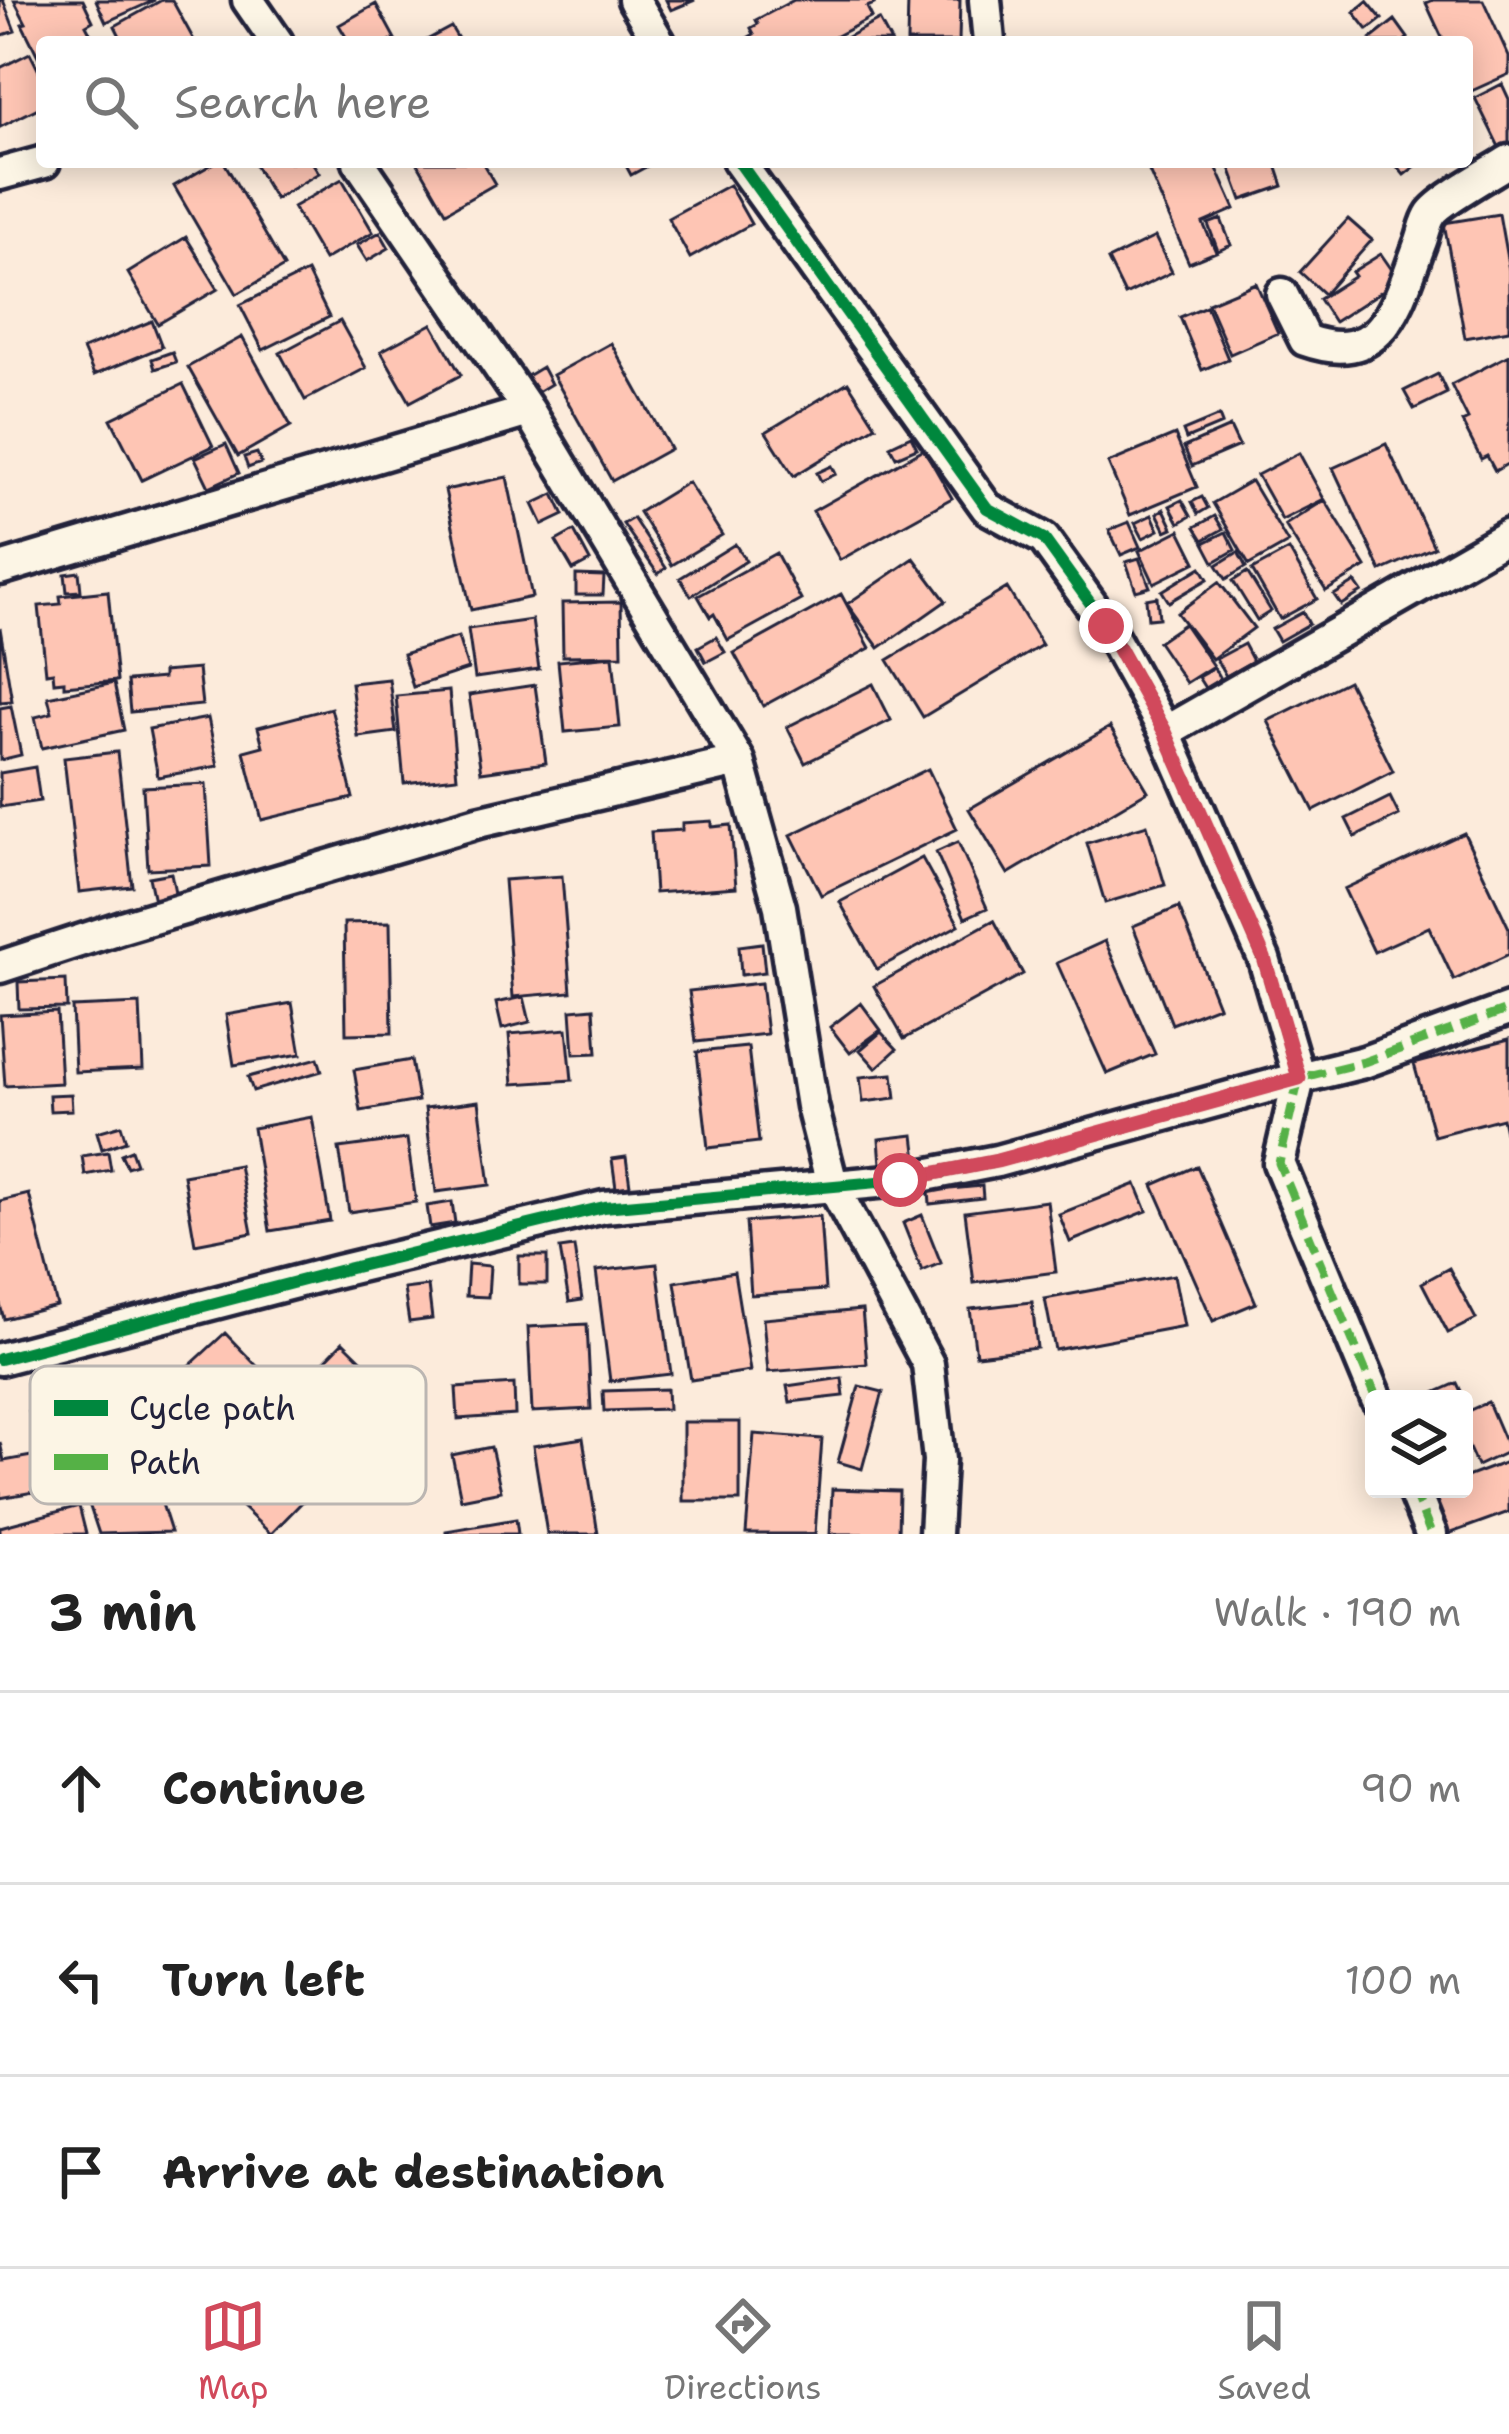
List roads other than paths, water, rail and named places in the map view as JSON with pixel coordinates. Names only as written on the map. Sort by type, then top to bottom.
[{"type":"street","points":[[248,0],[273,36]]},
{"type":"street","points":[[634,0],[655,36]]},
{"type":"street","points":[[985,0],[988,36]]},
{"type":"street","points":[[1282,294],[1305,340],[1328,348],[1356,346],[1378,335],[1397,305],[1431,212],[1509,161]]},
{"type":"street","points":[[0,174],[36,164]]},
{"type":"street","points":[[363,168],[529,411],[740,761],[780,908],[812,1106],[832,1184],[928,1364],[939,1460],[935,1534]]},
{"type":"street","points":[[743,168],[987,508],[1044,539],[1106,626],[1165,732],[1264,958],[1299,1078],[1279,1163],[1373,1390]]},
{"type":"street","points":[[0,569],[529,411]]},
{"type":"street","points":[[1165,732],[1509,535]]},
{"type":"street","points":[[0,967],[478,822],[740,761]]},
{"type":"street","points":[[0,1359],[604,1207],[900,1180],[997,1161],[1364,1062],[1509,1009]]},
{"type":"street","points":[[1417,1498],[1431,1534]]}]
